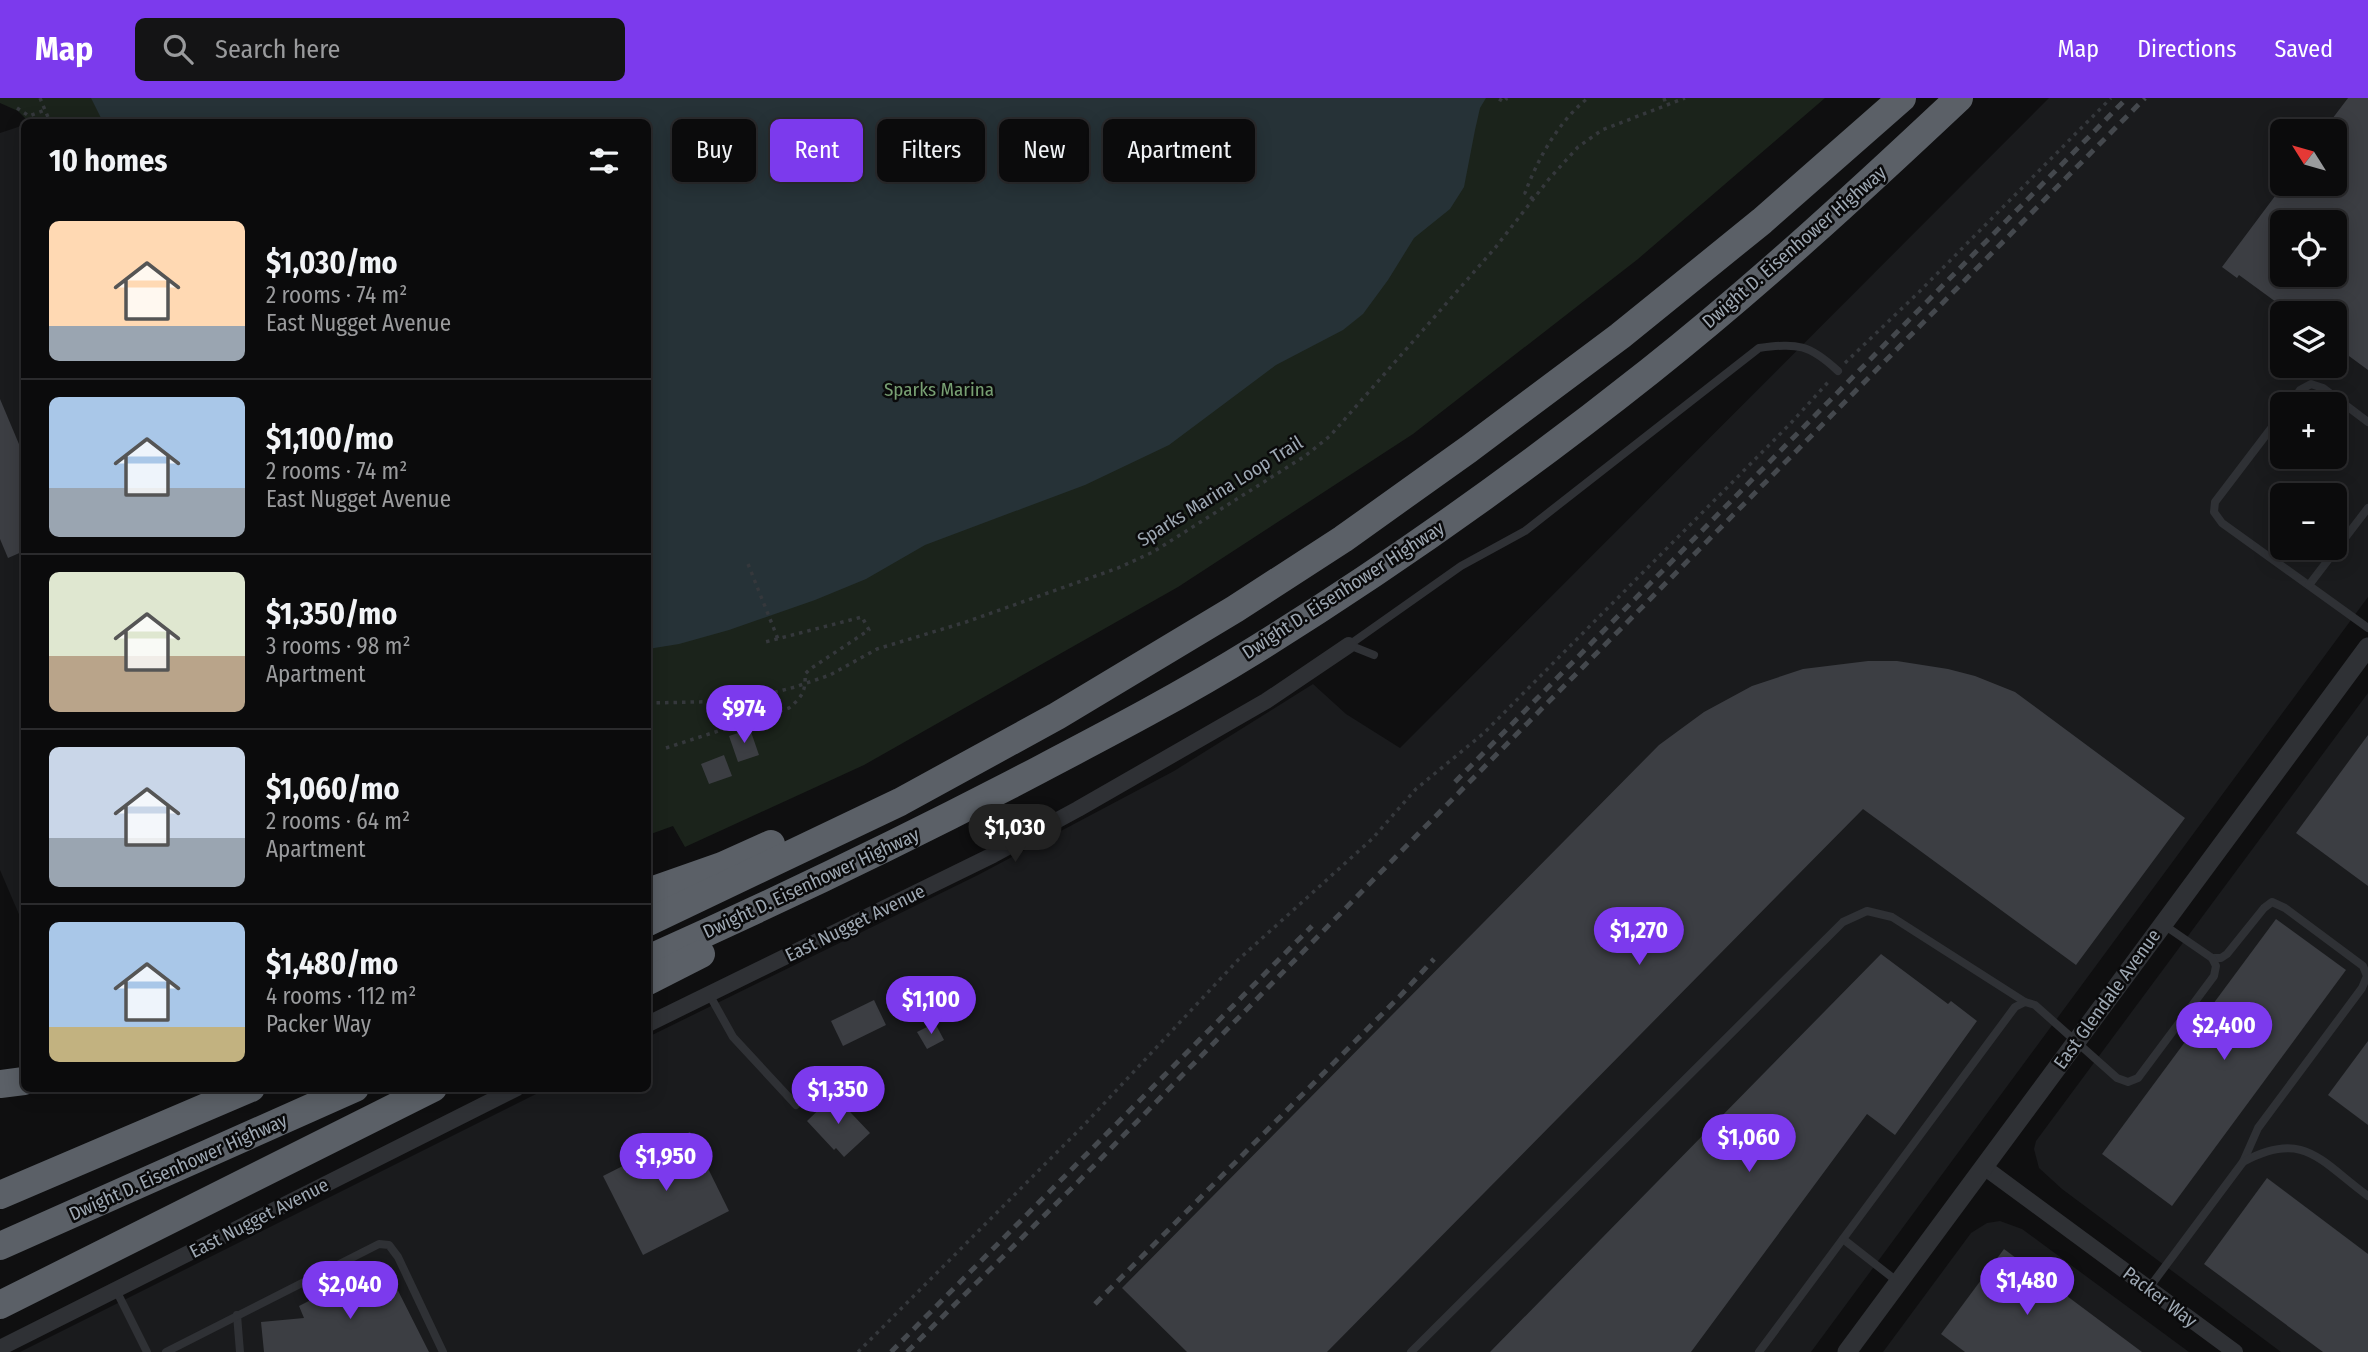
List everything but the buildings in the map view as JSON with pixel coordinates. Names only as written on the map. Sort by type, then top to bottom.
[{"type":"highway","name":"Dwight D. Eisenhower Highway","points":[[651,921],[900,802],[1057,716],[1343,540],[1609,344],[1829,164],[1902,98]]},
{"type":"highway","name":"Dwight D. Eisenhower Highway","points":[[651,958],[922,830],[1132,722],[1254,650],[1384,566],[1556,444],[1653,369],[1836,213],[1959,98]]},
{"type":"highway","points":[[651,891],[722,866],[787,837],[988,735],[1057,716]]},
{"type":"highway","points":[[651,980],[886,865],[1043,784],[1132,722]]},
{"type":"highway","points":[[0,1084],[21,1081]]},
{"type":"highway","points":[[0,1195],[242,1092]]},
{"type":"highway","name":"Dwight D. Eisenhower Highway","points":[[0,1246],[346,1092]]},
{"type":"highway","points":[[0,1304],[425,1092]]},
{"type":"street","name":"East Nugget Avenue","points":[[651,1023],[993,855],[1266,701],[1349,645]]},
{"type":"street","name":"East Glendale Avenue","points":[[1847,1352],[2368,647]]},
{"type":"street","name":"East Nugget Avenue","points":[[0,1348],[509,1092]]},
{"type":"street","name":"Packer Way","points":[[1983,1167],[2235,1352]]},
{"type":"lane","points":[[1349,645],[1461,566],[1525,531],[1759,348],[1790,344],[1817,352],[1838,371]]},
{"type":"lane","points":[[2299,392],[2311,384],[2328,392]]},
{"type":"lane","points":[[2347,406],[2368,422]]},
{"type":"lane","points":[[2270,430],[2215,502],[2214,512],[2222,523],[2368,628]]},
{"type":"lane","points":[[2309,585],[2368,508]]},
{"type":"lane","points":[[1349,645],[1374,655]]},
{"type":"lane","points":[[2149,1288],[2243,1162],[2258,1128],[2362,988],[2367,976],[2363,966],[2285,908],[2272,902],[2264,908],[2227,954],[2221,958],[2212,958]]},
{"type":"lane","points":[[1411,1352],[1843,922],[1867,911],[1892,917],[2025,1002],[2035,1005],[2117,1078],[2128,1082],[2138,1078],[2214,976],[2216,966],[2212,958],[2163,923]]},
{"type":"lane","points":[[709,995],[733,1037],[796,1105]]},
{"type":"lane","points":[[1759,1352],[2015,1007],[2025,1002]]},
{"type":"lane","points":[[2243,1162],[2262,1152],[2285,1146],[2304,1149],[2368,1196]]},
{"type":"lane","points":[[1843,1239],[1898,1282]]},
{"type":"lane","points":[[166,1352],[379,1244],[389,1245],[398,1257],[443,1352]]},
{"type":"lane","points":[[116,1290],[147,1352]]},
{"type":"lane","points":[[237,1315],[240,1352]]},
{"type":"path","points":[[40,98],[49,119]]},
{"type":"path","points":[[1499,99],[1504,102],[1507,98]]},
{"type":"path","points":[[1533,200],[1525,192],[1558,130],[1588,98]]},
{"type":"path","points":[[1664,98],[1666,105]]},
{"type":"path","name":"Sparks Marina Loop Trail","points":[[651,703],[742,701],[806,683],[830,675],[877,649],[966,622],[1118,568],[1153,552],[1305,456],[1330,436],[1578,147],[1602,130],[1685,98]]},
{"type":"path","points":[[858,1352],[1084,1125],[1238,960],[1372,839],[1416,789],[1484,733],[1790,424],[1863,344],[1919,292],[2110,98]]},
{"type":"path","points":[[17,108],[29,116],[45,110]]},
{"type":"path","points":[[748,564],[778,639]]},
{"type":"path","points":[[666,748],[789,708],[803,696],[805,674],[810,668],[869,630],[862,617],[765,642]]},
{"type":"shaded area","points":[[91,98],[1486,98],[1480,108],[1464,187],[1450,209],[1414,238],[1363,314],[1343,330],[1276,365],[1169,445],[1085,485],[925,545],[866,579],[815,600],[729,630],[651,649],[651,119],[102,119]]},
{"type":"shaded area","points":[[2049,98],[2368,98],[2368,597],[1811,1352],[20,1352],[540,1092],[651,1092],[651,1036],[978,875],[1174,771],[1313,684],[1346,714],[1400,748]]},
{"type":"shaded area","points":[[21,126],[21,919],[0,870],[0,133]]},
{"type":"shaded area","points":[[2368,693],[2368,1352],[2281,1352],[2062,1189],[2039,1168],[2034,1149],[2036,1141]]},
{"type":"shaded area","points":[[2000,1221],[2022,1229],[2189,1352],[1883,1352],[1971,1233],[1987,1223]]},
{"type":"green space","name":"Sparks Marina","points":[[0,98],[1825,98],[1638,259],[1413,434],[1178,587],[864,765],[685,847],[673,826],[651,834],[651,119],[26,119],[18,111],[0,103]]},
{"type":"railway","points":[[1455,782],[2127,98]]},
{"type":"railway","points":[[907,1352],[1077,1183],[2145,98]]},
{"type":"railway","points":[[891,1352],[1312,926]]},
{"type":"railway","points":[[1095,1304],[1434,959]]}]
